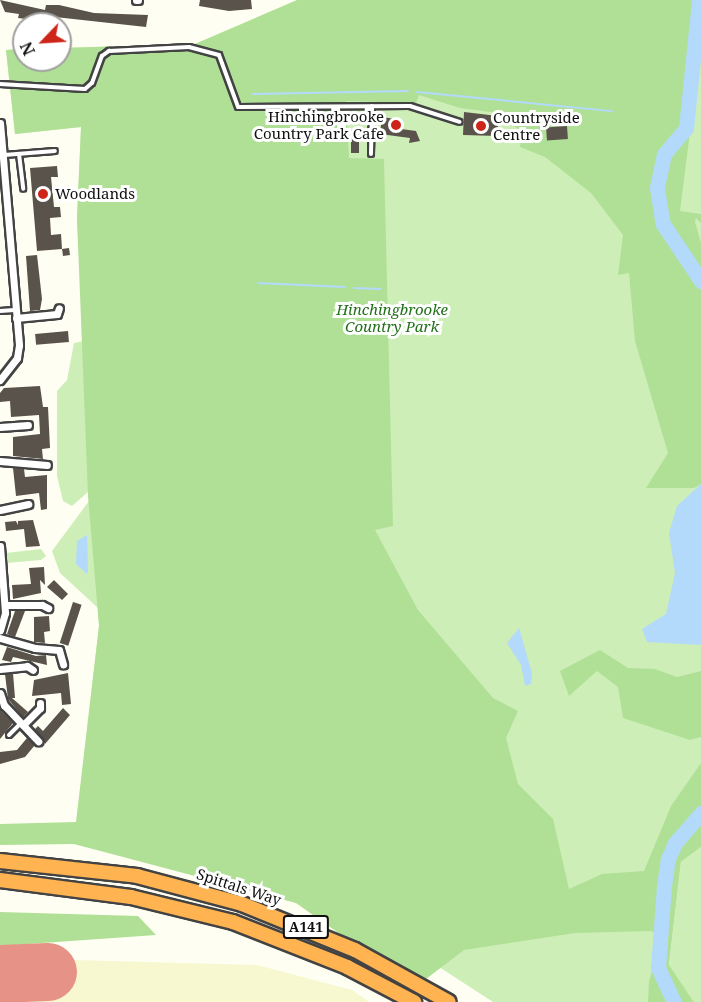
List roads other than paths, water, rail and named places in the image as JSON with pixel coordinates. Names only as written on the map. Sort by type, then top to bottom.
[{"type":"highway","name":"Spittals Way","points":[[0,861],[137,876],[223,898],[334,940],[449,1002]]},
{"type":"highway","name":"A141","points":[[0,880],[131,897],[233,922],[336,962],[414,1002]]},
{"type":"street","points":[[0,123],[4,210],[16,310],[17,358],[0,380]]},
{"type":"street","points":[[0,248],[10,247]]},
{"type":"street","points":[[16,318],[57,314],[59,308]]},
{"type":"street","points":[[0,427],[28,425]]},
{"type":"street","points":[[0,461],[47,465]]},
{"type":"street","points":[[0,510],[28,504]]},
{"type":"street","points":[[0,546],[5,605],[0,630]]},
{"type":"street","points":[[5,605],[42,605],[48,608]]},
{"type":"street","points":[[0,638],[35,648],[59,650],[63,664]]},
{"type":"street","points":[[0,669],[27,666],[33,670]]},
{"type":"street","points":[[0,693],[4,705],[38,741]]},
{"type":"street","points":[[22,724],[40,708],[40,703]]},
{"type":"lane","points":[[0,84],[85,89],[92,83],[102,56],[109,51],[189,47],[219,55],[238,107],[410,106],[460,122]]},
{"type":"lane","points":[[371,153],[372,106]]},
{"type":"lane","points":[[3,155],[55,151]]},
{"type":"lane","points":[[20,154],[23,189]]},
{"type":"lane","points":[[0,311],[16,310]]},
{"type":"lane","points":[[9,735],[22,724]]},
{"type":"water","points":[[701,484],[701,645],[647,642],[642,629],[666,614],[675,573],[669,533],[677,506]]},
{"type":"water","points":[[87,535],[87,574],[76,564],[77,541]]},
{"type":"water","points":[[519,628],[532,673],[531,684],[525,686],[521,665],[507,643]]},
{"type":"waterway","points":[[699,0],[686,128],[664,154],[657,188],[663,224],[701,281]]},
{"type":"waterway","points":[[253,94],[408,91]]},
{"type":"waterway","points":[[417,92],[612,111]]},
{"type":"waterway","points":[[258,283],[345,287]]},
{"type":"waterway","points":[[354,288],[381,289]]},
{"type":"waterway","points":[[674,1002],[658,968],[664,886],[668,859],[675,843],[701,813]]},
{"type":"place","name":"Hinchingbrooke Country Park Cafe","points":[[396,125]]},
{"type":"place","name":"Countryside Centre","points":[[481,126]]},
{"type":"place","name":"Woodlands","points":[[43,194]]},
{"type":"park label","name":"Hinchingbrooke Country Park","points":[[392,318]]}]
